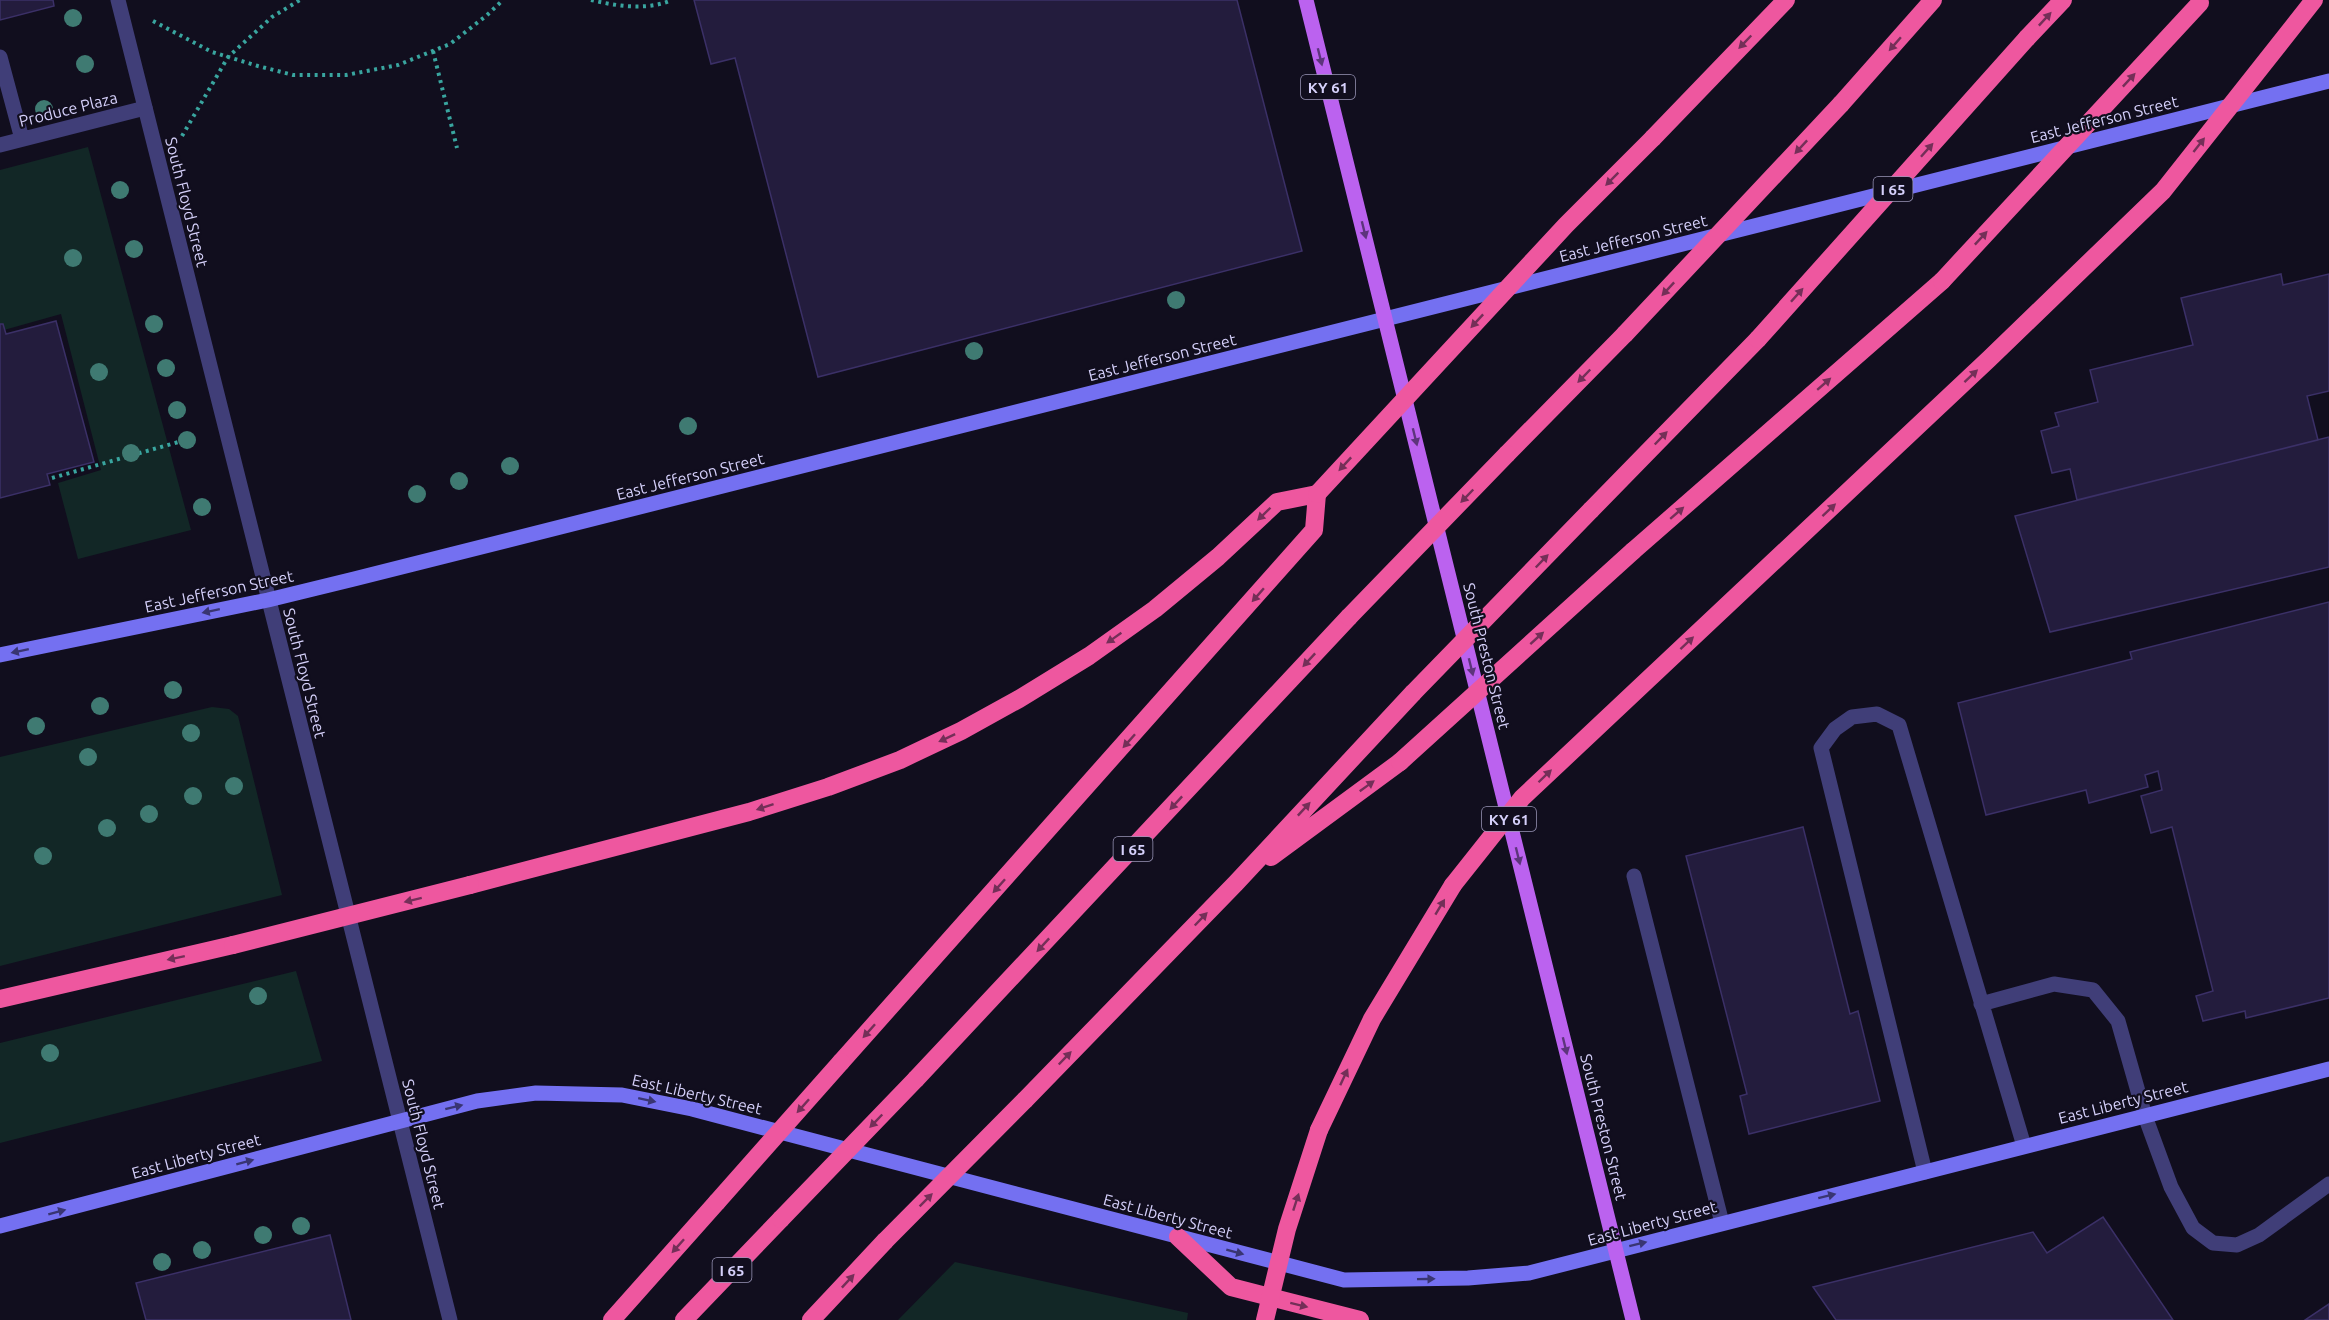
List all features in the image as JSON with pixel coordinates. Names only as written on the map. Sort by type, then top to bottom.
[{"type":"highway","points":[[0,999],[233,945],[749,812],[828,787],[910,755],[961,731],[1019,699],[1089,656],[1155,609],[1218,557],[1277,502],[1317,494],[1566,225],[1786,0]]},
{"type":"highway","name":"I 65","points":[[684,1320],[916,1079],[1349,617],[1625,334],[1841,104],[1933,0]]},
{"type":"highway","name":"I 65","points":[[811,1320],[885,1241],[1236,883],[1413,693],[1758,339],[2063,0]]},
{"type":"highway","points":[[1266,1320],[1287,1229],[1319,1130],[1372,1019],[1453,885],[1522,798],[1989,359],[2163,191],[2314,0]]},
{"type":"highway","points":[[1236,883],[1400,762],[1633,551],[1942,281],[2202,2]]},
{"type":"highway","points":[[612,1320],[1314,530],[1317,494]]},
{"type":"highway","points":[[1178,1237],[1231,1287],[1360,1320]]},
{"type":"main road","name":"South Preston Street","points":[[1306,0],[1633,1320]]},
{"type":"main road","name":"East Jefferson Street","points":[[0,655],[268,600],[2329,81]]},
{"type":"main road","name":"East Liberty Street","points":[[0,1226],[477,1101],[536,1093],[622,1095],[692,1109],[1344,1280],[1468,1278],[1529,1273],[2329,1069]]},
{"type":"street","name":"South Floyd Street","points":[[118,1],[450,1320]]},
{"type":"street","points":[[0,57],[22,139]]},
{"type":"street","name":"Produce Plaza","points":[[0,145],[145,108]]},
{"type":"street","points":[[1925,1172],[1821,748],[1835,729],[1852,717],[1877,714],[1899,726],[2024,1146]]},
{"type":"street","points":[[1634,876],[1722,1223]]},
{"type":"street","points":[[1981,1004],[2054,984],[2093,990],[2118,1022],[2145,1116],[2170,1187],[2193,1228],[2214,1242],[2237,1245],[2259,1235],[2329,1184]]},
{"type":"path","points":[[161,173],[228,57],[272,17],[300,0]]},
{"type":"path","points":[[118,1],[212,52],[293,75],[346,75],[398,65],[450,44],[503,0]]},
{"type":"path","points":[[591,0],[620,7],[662,4],[672,0]]},
{"type":"path","points":[[433,51],[457,148]]},
{"type":"path","points":[[52,478],[182,441]]},
{"type":"green space","points":[[88,147],[191,530],[78,559],[58,483],[101,470],[61,314],[4,330],[3,324],[0,324],[0,170]]},
{"type":"green space","points":[[212,707],[229,709],[238,716],[282,895],[0,966],[0,757]]},
{"type":"green space","points":[[296,971],[322,1061],[0,1143],[0,1043]]},
{"type":"green space","points":[[955,1262],[1188,1313],[1187,1320],[898,1320]]},
{"type":"building","points":[[0,0],[53,0],[54,6],[0,20]]},
{"type":"building","points":[[694,0],[1237,0],[1302,251],[818,377],[735,58],[711,64]]},
{"type":"building","points":[[2281,274],[2283,285],[2329,274],[2329,391],[2307,396],[2318,440],[2077,500],[2070,469],[2052,473],[2041,431],[2059,426],[2055,413],[2098,402],[2090,370],[2193,345],[2181,298]]},
{"type":"building","points":[[56,321],[94,462],[47,474],[50,485],[0,498],[0,324],[3,324],[6,334]]},
{"type":"building","points":[[2329,437],[2329,567],[2050,632],[2015,516]]},
{"type":"building","points":[[2329,602],[2329,998],[2246,1018],[2245,1011],[2203,1021],[2196,996],[2213,991],[2172,827],[2151,833],[2141,796],[2162,790],[2158,771],[2145,775],[2148,787],[2089,803],[2086,790],[1986,815],[1958,703],[2132,659],[2130,652]]},
{"type":"building","points":[[1803,827],[1850,1014],[1858,1011],[1880,1101],[1749,1134],[1740,1096],[1747,1094],[1686,856]]},
{"type":"building","points":[[2103,1217],[2173,1320],[1836,1320],[1813,1287],[2033,1232],[2047,1253]]},
{"type":"building","points":[[330,1235],[351,1320],[146,1320],[136,1283]]},
{"type":"building","points":[[2329,1304],[2329,1320],[2305,1320]]}]
